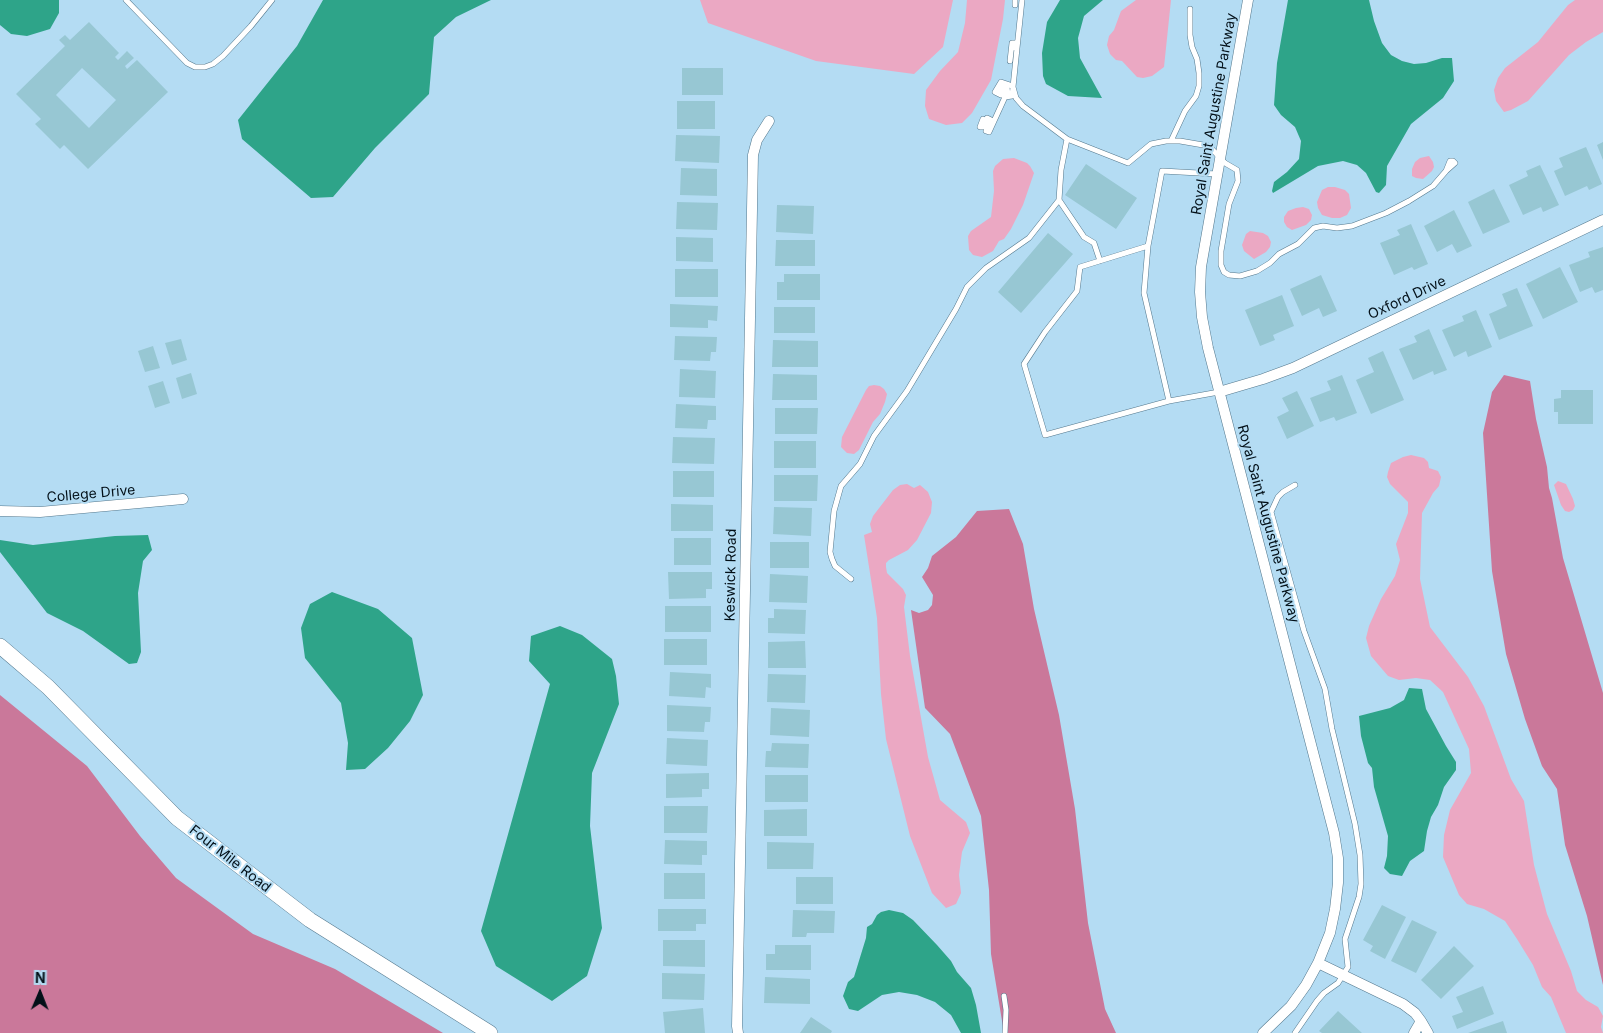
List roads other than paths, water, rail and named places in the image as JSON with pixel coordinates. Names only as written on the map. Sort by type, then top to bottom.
[{"type":"main road","name":"Four Mile Road","points":[[0,646],[48,687],[177,818],[310,920],[490,1033]]},
{"type":"street","name":"Royal Saint Augustine Parkway","points":[[1248,0],[1201,267],[1202,317],[1334,833],[1338,858],[1338,884],[1335,908],[1330,933],[1318,963],[1306,985],[1291,1006],[1263,1033]]},
{"type":"street","name":"Keswick Road","points":[[738,1033],[753,155],[757,140],[769,120]]},
{"type":"street","name":"Oxford Drive","points":[[1220,392],[1293,368],[1603,220]]},
{"type":"street","name":"College Drive","points":[[0,511],[40,512],[183,499]]},
{"type":"street","points":[[1318,963],[1403,1004],[1422,1021],[1428,1033]]},
{"type":"street","points":[[1414,1033],[1422,1021]]},
{"type":"lane","points":[[127,0],[187,63],[195,67],[213,64],[223,56],[272,0]]},
{"type":"lane","points":[[983,119],[980,127],[983,127],[987,118],[991,120],[986,131],[989,132],[1005,97],[1012,96],[1012,61],[1018,2]]},
{"type":"lane","points":[[1171,141],[1181,117],[1196,96],[1199,86],[1197,59],[1190,35],[1190,9]]},
{"type":"lane","points":[[1001,92],[998,91],[1002,85],[1007,87],[1008,94],[1001,95],[996,92],[1001,82],[1010,85],[1016,98],[1024,106],[1067,139],[1128,162],[1151,144],[1171,141],[1209,146],[1225,163],[1237,170],[1238,175],[1238,181],[1229,204],[1221,251],[1221,265],[1224,272],[1233,276],[1257,271],[1270,263],[1279,254],[1298,244],[1314,228],[1323,226],[1336,228],[1352,226],[1386,213],[1429,189],[1446,171]]},
{"type":"lane","points":[[851,579],[835,566],[830,552],[834,511],[841,486],[860,464],[874,436],[907,391],[967,287],[986,268],[1029,238],[1059,200],[1061,170],[1067,139]]},
{"type":"lane","points":[[1169,401],[1144,293],[1148,246],[1162,171],[1217,174]]},
{"type":"lane","points":[[1059,200],[1084,237],[1094,244],[1100,261]]},
{"type":"lane","points":[[1148,246],[1080,268],[1077,291],[1045,332],[1024,364],[1045,435],[1169,401],[1220,392]]},
{"type":"lane","points":[[1295,485],[1278,497],[1271,512],[1304,631],[1325,690],[1332,729],[1355,824],[1360,855],[1361,884],[1345,939],[1348,967],[1338,983],[1320,997],[1295,1033]]},
{"type":"lane","points":[[1004,996],[1006,1010],[1005,1033]]}]
